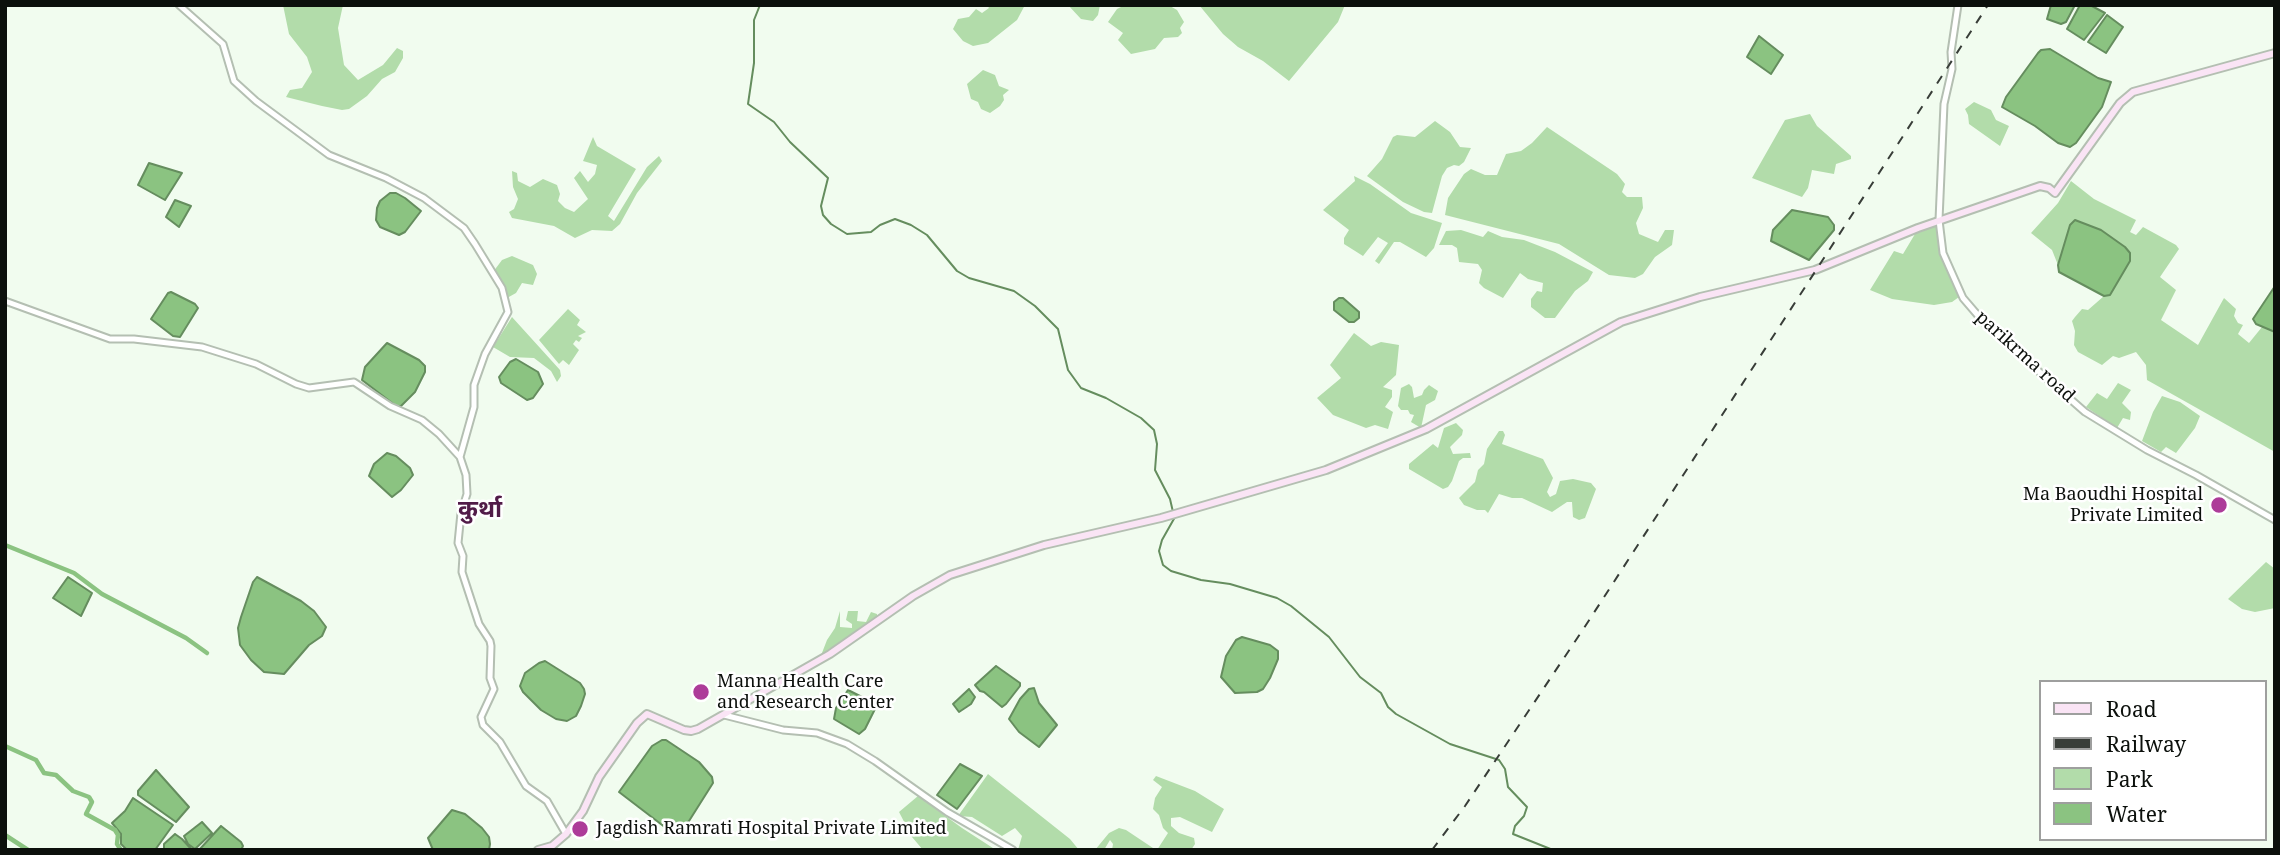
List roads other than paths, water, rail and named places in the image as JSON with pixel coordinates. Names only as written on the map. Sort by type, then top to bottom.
[{"type":"main road","points":[[538,850],[552,846],[566,834],[583,811],[598,777],[637,723],[647,714],[691,731],[830,654],[908,600],[950,575],[1044,545],[1161,519],[1326,470],[1426,429],[1621,322],[1700,297],[1815,270],[1939,220],[2040,186],[2055,193],[2120,103],[2133,92],[2275,53]]},
{"type":"street","points":[[179,5],[223,44],[234,81],[256,101],[329,155],[386,178],[424,198],[464,229],[475,244],[502,288],[508,312],[485,354],[474,385],[474,407],[460,457]]},
{"type":"street","name":"parikrma road","points":[[1958,5],[1951,52],[1952,69],[1944,104],[1939,220],[1943,253],[1963,298],[1987,326],[2085,412],[2147,450],[2275,520]]},
{"type":"street","points":[[5,301],[110,339],[202,347],[256,364],[302,386],[315,388],[358,383],[390,406],[422,420],[460,457],[466,475],[467,494],[461,513],[458,543],[463,556],[462,572],[475,612],[490,641],[489,678],[494,690],[484,709],[482,721],[500,742],[524,783],[547,801],[566,834]]},
{"type":"street","points":[[724,715],[783,730],[817,733],[847,744],[947,813],[1013,850]]},
{"type":"water","points":[[2051,5],[2075,5],[2066,22],[2061,24],[2047,19]]},
{"type":"water","points":[[2080,5],[2090,5],[2105,13],[2084,40],[2067,29]]},
{"type":"water","points":[[2107,15],[2123,27],[2106,53],[2088,42]]},
{"type":"water","points":[[1759,36],[1783,55],[1771,74],[1747,57]]},
{"type":"water","points":[[2050,49],[2098,78],[2111,82],[2102,107],[2076,143],[2070,147],[2058,143],[2002,107],[2006,97],[2038,53]]},
{"type":"water","points":[[149,163],[182,173],[165,200],[138,185]]},
{"type":"water","points":[[390,193],[405,198],[421,211],[405,232],[399,235],[380,227],[376,220],[380,201]]},
{"type":"water","points":[[175,200],[191,206],[179,227],[166,217]]},
{"type":"water","points":[[1792,210],[1828,217],[1834,225],[1834,230],[1809,260],[1771,241],[1773,230]]},
{"type":"water","points":[[2075,220],[2101,230],[2130,253],[2130,261],[2110,295],[2104,296],[2059,272],[2058,265],[2070,225]]},
{"type":"water","points":[[2275,286],[2275,332],[2256,324],[2253,319]]},
{"type":"water","points":[[171,292],[198,308],[180,337],[173,336],[151,319]]},
{"type":"water","points":[[1343,298],[1359,312],[1359,318],[1354,322],[1349,322],[1334,310],[1334,302]]},
{"type":"water","points":[[387,343],[425,366],[425,372],[415,392],[401,406],[396,406],[362,380],[365,367]]},
{"type":"water","points":[[516,359],[538,372],[543,384],[533,398],[527,400],[501,383],[499,377],[510,362]]},
{"type":"water","points":[[387,453],[396,456],[410,468],[413,475],[392,497],[369,476],[374,464]]},
{"type":"water","points":[[68,577],[92,593],[81,616],[53,598]]},
{"type":"water","points":[[257,577],[301,601],[314,611],[326,627],[322,636],[309,645],[284,674],[264,672],[240,645],[238,628]]},
{"type":"water","points":[[1242,637],[1270,645],[1278,651],[1278,659],[1270,678],[1263,689],[1257,692],[1235,693],[1221,677],[1226,656],[1236,640]]},
{"type":"water","points":[[545,661],[580,683],[584,689],[585,694],[576,716],[567,721],[556,719],[541,710],[520,686],[525,673]]},
{"type":"water","points":[[996,666],[1020,683],[1002,707],[975,685]]},
{"type":"water","points":[[1034,688],[1039,703],[1057,725],[1039,747],[1019,732],[1009,719],[1020,699],[1029,689]]},
{"type":"water","points":[[969,689],[975,697],[971,704],[959,712],[953,704]]},
{"type":"water","points":[[848,690],[870,701],[875,709],[865,729],[859,734],[834,719],[836,708]]},
{"type":"water","points":[[662,740],[699,762],[712,777],[713,783],[689,821],[682,828],[675,830],[666,828],[619,792],[652,746]]},
{"type":"water","points":[[960,764],[982,776],[957,809],[937,795]]},
{"type":"water","points":[[156,770],[189,807],[176,822],[138,795],[138,791]]},
{"type":"water","points":[[133,798],[173,825],[155,850],[127,850],[121,844],[121,834],[112,823],[125,811]]},
{"type":"water","points":[[452,810],[465,814],[482,828],[489,837],[489,850],[433,850],[428,838]]},
{"type":"water","points":[[202,822],[212,833],[195,849],[188,844],[184,836]]},
{"type":"water","points":[[221,826],[241,842],[241,850],[199,850]]},
{"type":"water","points":[[175,834],[192,850],[164,850],[164,844]]},
{"type":"waterway","points":[[760,5],[754,20],[754,63],[748,104],[774,122],[790,142],[828,178],[821,206],[823,215],[847,234],[871,232],[895,219],[911,225],[927,235],[957,271],[969,278],[1014,291],[1035,306],[1058,329],[1068,370],[1081,388],[1106,398],[1141,418],[1154,430],[1157,444],[1155,470],[1170,499],[1173,512]]},
{"type":"waterway","points":[[1175,517],[1159,551],[1163,565],[1171,571],[1201,580],[1230,584],[1277,598],[1291,606],[1329,637],[1360,677],[1381,693],[1388,707],[1396,714],[1450,744],[1499,760],[1505,769],[1508,787],[1527,807],[1513,834],[1553,850]]},
{"type":"waterway","points":[[5,545],[74,573],[102,594],[186,638],[207,653]]},
{"type":"waterway","points":[[5,746],[36,760],[44,773],[56,775],[73,791],[89,797],[92,802],[86,814],[115,830],[118,835],[117,844],[121,850]]},
{"type":"waterway","points":[[5,835],[28,850]]},
{"type":"railway","points":[[1432,850],[1465,806],[1584,628],[1988,5]]},
{"type":"place","name":"Ma Baoudhi Hospital Private Limited","points":[[2219,505]]},
{"type":"place","name":"Manna Health Care and Research Center","points":[[701,692]]},
{"type":"place","name":"Jagdish Ramrati Hospital Private Limited","points":[[580,829]]},
{"type":"district","name":"कुर्था","points":[[480,510]]}]
